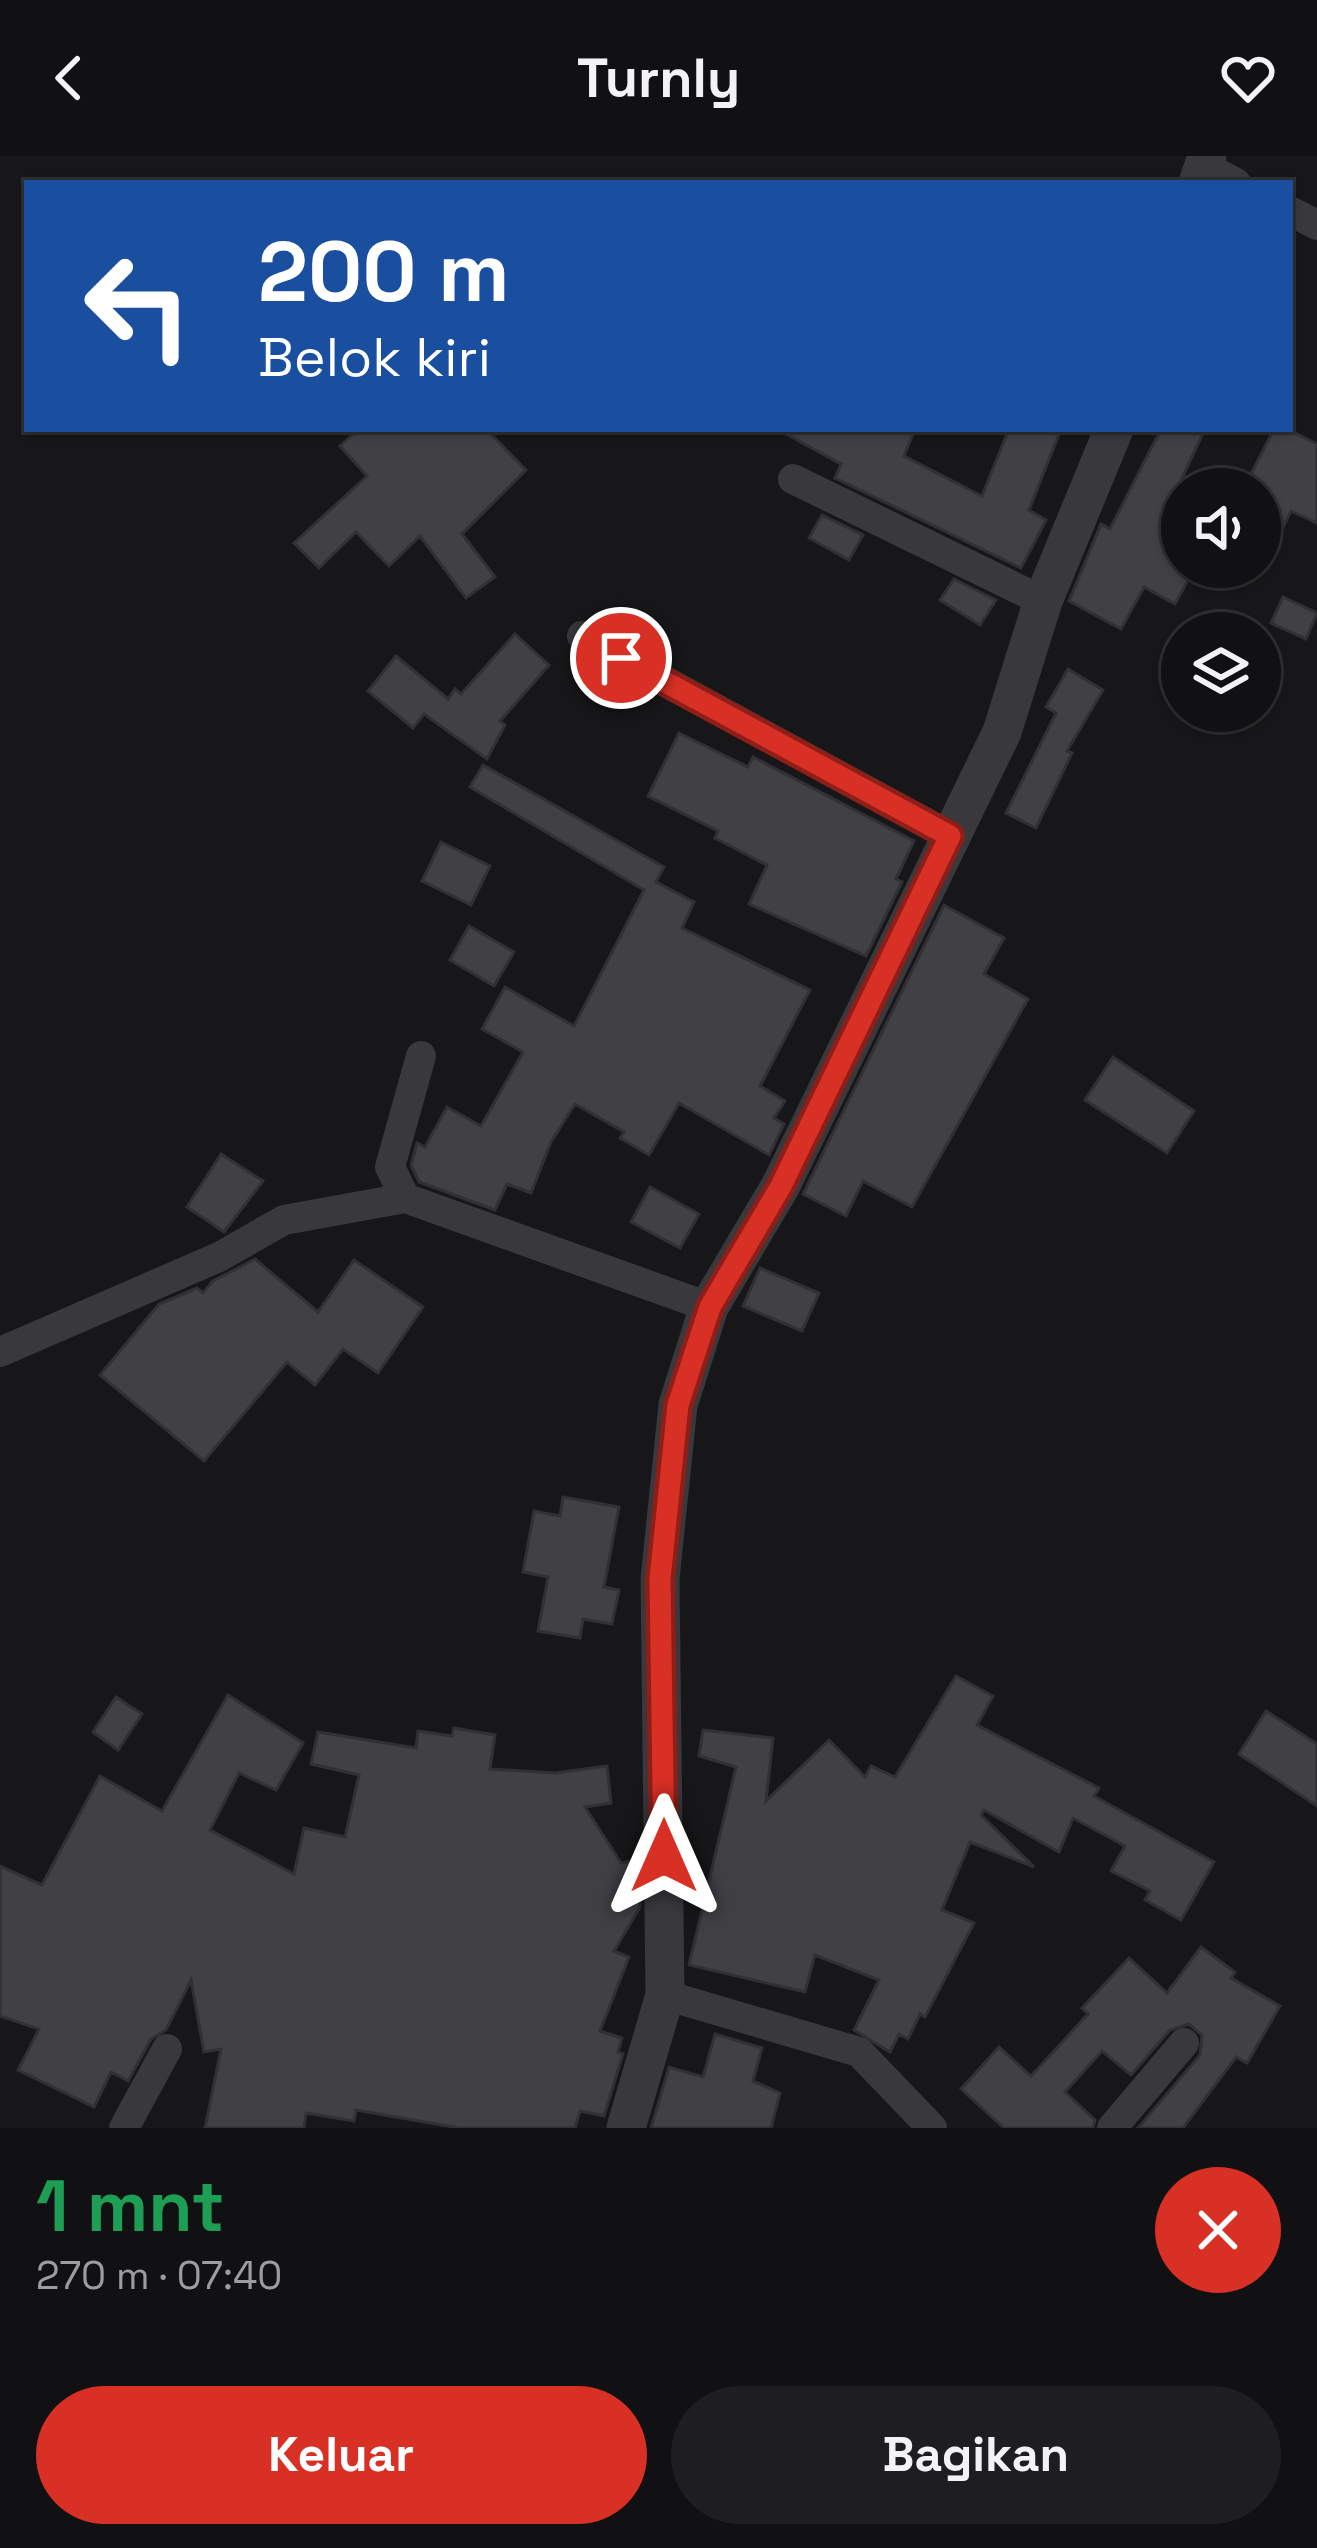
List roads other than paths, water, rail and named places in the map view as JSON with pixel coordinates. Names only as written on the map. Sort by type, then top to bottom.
[{"type":"street","points":[[626,2128],[664,1995],[660,1579],[678,1405],[710,1307],[781,1186],[1002,732],[1043,601],[1113,432]]},
{"type":"street","points":[[793,479],[1043,601]]},
{"type":"street","points":[[582,636],[950,836]]},
{"type":"street","points":[[405,1198],[390,1166],[421,1057]]},
{"type":"street","points":[[0,1352],[219,1257],[284,1220],[405,1198],[710,1307]]},
{"type":"street","points":[[664,1995],[860,2052],[932,2128]]},
{"type":"street","points":[[1112,2128],[1184,2043]]},
{"type":"street","points":[[124,2128],[167,2048]]}]
